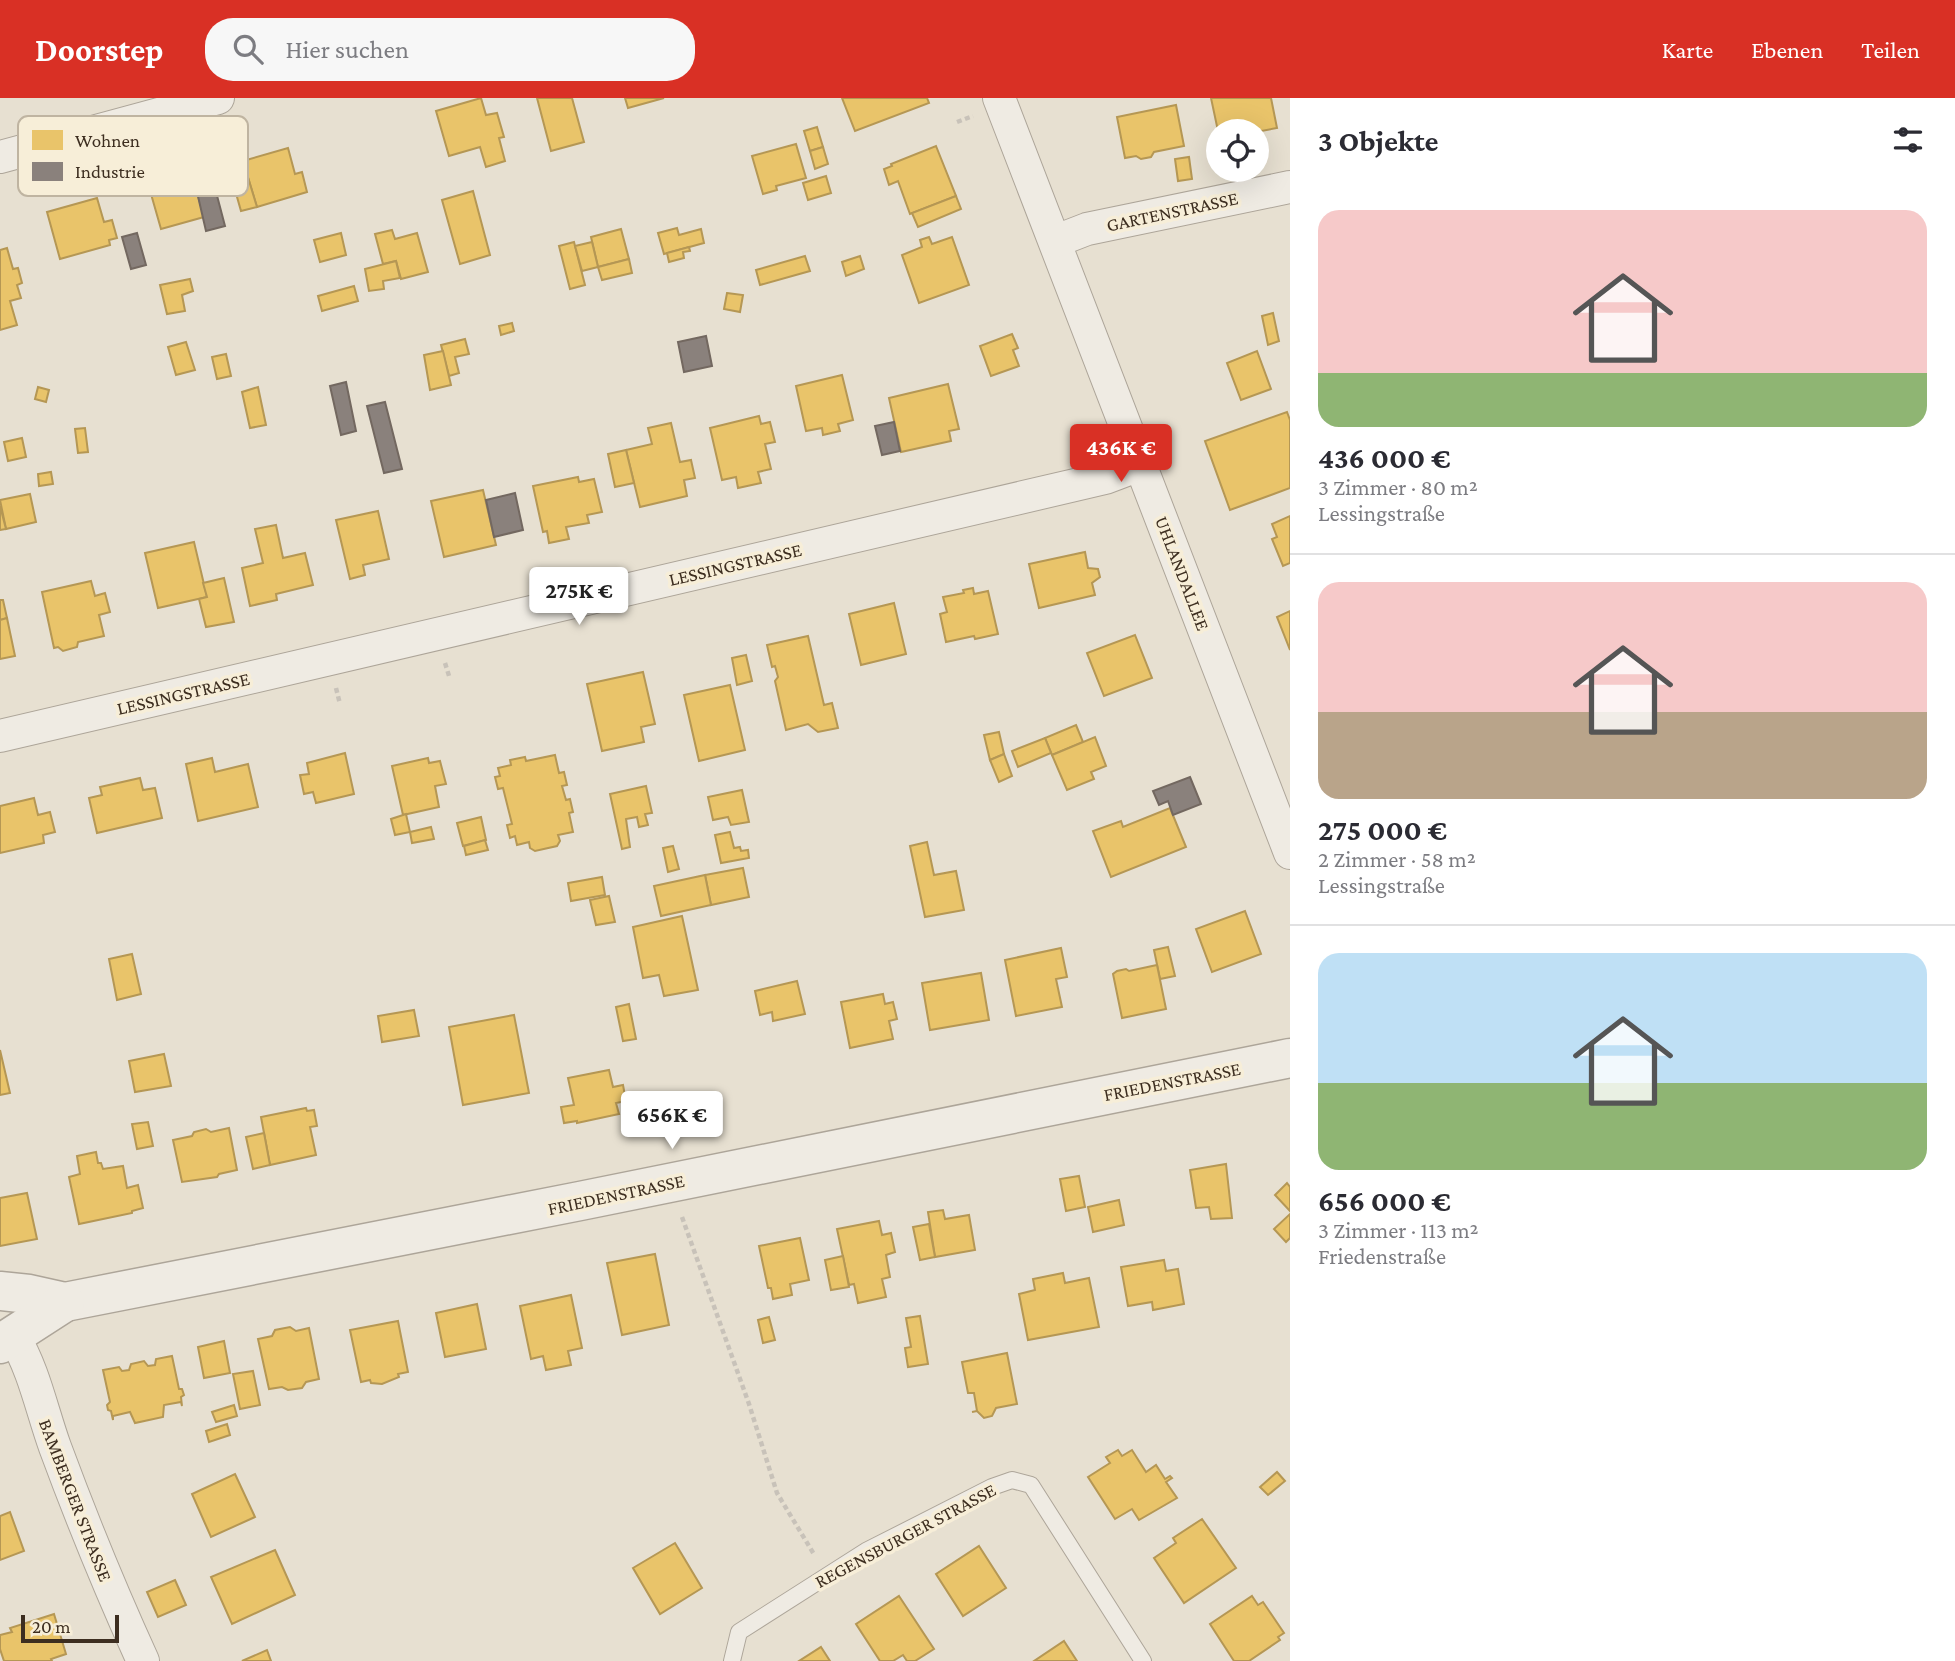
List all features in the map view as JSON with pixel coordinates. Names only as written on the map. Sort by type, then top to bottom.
[{"type":"street","points":[[151,116],[218,98]]},
{"type":"street","name":"UHLANDALLEE","points":[[999,98],[1290,853]]},
{"type":"street","points":[[0,157],[18,152]]},
{"type":"street","name":"GARTENSTRASSE","points":[[1056,241],[1087,229],[1290,187]]},
{"type":"street","name":"LESSINGSTRASSE","points":[[0,736],[1080,484],[1142,464]]},
{"type":"street","name":"FRIEDENSTRASSE","points":[[7,1341],[65,1302],[568,1204],[1290,1058]]},
{"type":"street","name":"FRIEDENSTRASSE","points":[[0,1291],[65,1302]]},
{"type":"street","name":"BAMBERGER STRASSE","points":[[7,1341],[24,1354],[53,1441],[106,1579],[143,1661]]},
{"type":"lane","name":"REGENSBURGER STRASSE","points":[[732,1661],[739,1632],[827,1575],[906,1531],[992,1487],[1012,1480],[1031,1485],[1143,1661]]},
{"type":"path","points":[[680,1213],[749,1404],[777,1493],[827,1575]]},
{"type":"building: Wohnen","points":[[481,98],[486,115],[497,113],[504,137],[499,138],[505,161],[486,167],[480,147],[449,156],[436,111]]},
{"type":"building: Wohnen","points":[[537,98],[572,98],[584,142],[551,151]]},
{"type":"building: Wohnen","points":[[625,98],[664,98],[628,108]]},
{"type":"building: Wohnen","points":[[842,98],[927,98],[929,103],[855,131]]},
{"type":"building: Wohnen","points":[[1211,98],[1271,98],[1277,128],[1269,130],[1269,119],[1215,119]]},
{"type":"building: Wohnen","points":[[1176,105],[1184,146],[1154,152],[1151,157],[1125,158],[1117,117]]},
{"type":"building: Wohnen","points":[[817,127],[823,147],[810,151],[804,131]]},
{"type":"building: Wohnen","points":[[796,144],[806,178],[776,186],[777,190],[763,194],[752,156]]},
{"type":"building: Wohnen","points":[[936,146],[956,196],[910,214],[898,181],[889,185],[884,169]]},
{"type":"building: Wohnen","points":[[823,147],[828,164],[815,169],[810,151]]},
{"type":"building: Wohnen","points":[[288,148],[295,174],[302,172],[307,192],[257,207],[248,177],[248,160]]},
{"type":"building: Wohnen","points":[[1189,157],[1192,179],[1178,181],[1175,159]]},
{"type":"building: Wohnen","points":[[826,176],[831,193],[808,200],[803,183]]},
{"type":"building: Wohnen","points":[[248,177],[257,207],[241,211],[237,196],[248,196]]},
{"type":"building: Wohnen","points":[[473,191],[490,255],[460,264],[442,200]]},
{"type":"building: Wohnen","points":[[152,196],[198,196],[204,217],[161,229]]},
{"type":"building: Wohnen","points":[[956,196],[961,209],[918,227],[912,213]]},
{"type":"building: Wohnen","points":[[97,198],[104,222],[112,220],[117,238],[109,240],[110,245],[60,259],[47,212]]},
{"type":"building: Wohnen","points":[[677,228],[679,235],[701,229],[704,243],[664,254],[658,233]]},
{"type":"building: Wohnen","points":[[621,229],[629,259],[598,267],[591,237]]},
{"type":"building: Wohnen","points":[[392,230],[395,239],[417,233],[428,272],[401,279],[396,261],[383,264],[375,234]]},
{"type":"building: Wohnen","points":[[341,233],[346,255],[320,262],[314,240]]},
{"type":"building: Wohnen","points":[[929,237],[932,244],[952,237],[969,285],[919,303],[902,255],[922,247],[920,240]]},
{"type":"building: Wohnen","points":[[574,242],[585,285],[570,289],[559,246]]},
{"type":"building: Wohnen","points":[[592,242],[598,267],[582,271],[575,246]]},
{"type":"building: Wohnen","points":[[689,247],[690,251],[683,252],[684,258],[669,262],[667,253]]},
{"type":"building: Wohnen","points":[[7,248],[13,269],[18,268],[22,283],[17,285],[21,298],[10,301],[17,325],[0,330],[0,250]]},
{"type":"building: Wohnen","points":[[805,256],[810,271],[760,285],[756,270]]},
{"type":"building: Wohnen","points":[[860,256],[864,269],[846,276],[842,262]]},
{"type":"building: Wohnen","points":[[629,259],[632,273],[602,280],[598,267]]},
{"type":"building: Wohnen","points":[[396,261],[400,278],[383,281],[384,289],[369,291],[365,269]]},
{"type":"building: Wohnen","points":[[190,279],[193,291],[182,295],[185,311],[167,314],[160,285]]},
{"type":"building: Wohnen","points":[[354,286],[358,301],[322,311],[318,296]]},
{"type":"building: Wohnen","points":[[727,293],[743,295],[740,312],[724,309]]},
{"type":"building: Wohnen","points":[[1273,313],[1279,341],[1268,345],[1262,316]]},
{"type":"building: Wohnen","points":[[512,323],[514,331],[501,335],[499,326]]},
{"type":"building: Wohnen","points":[[1012,334],[1018,348],[1013,350],[1019,366],[991,376],[980,346]]},
{"type":"building: Wohnen","points":[[465,339],[469,354],[455,357],[459,373],[449,376],[441,345]]},
{"type":"building: Wohnen","points":[[186,342],[195,370],[176,375],[168,347]]},
{"type":"building: Wohnen","points":[[443,351],[451,385],[430,390],[424,355]]},
{"type":"building: Wohnen","points":[[1257,351],[1271,389],[1241,400],[1227,363]]},
{"type":"building: Wohnen","points":[[226,354],[231,376],[217,379],[212,357]]},
{"type":"building: Wohnen","points":[[842,375],[853,420],[838,424],[840,431],[823,435],[822,428],[806,431],[796,386]]},
{"type":"building: Wohnen","points":[[948,384],[959,429],[949,431],[951,441],[901,452],[889,398]]},
{"type":"building: Wohnen","points":[[38,387],[49,390],[46,402],[35,399]]},
{"type":"building: Wohnen","points":[[258,387],[266,425],[250,428],[242,392]]},
{"type":"building: Wohnen","points":[[1287,412],[1290,420],[1290,488],[1230,510],[1205,441]]},
{"type":"building: Wohnen","points":[[759,416],[761,424],[770,422],[775,442],[765,444],[771,469],[758,472],[761,483],[738,488],[736,477],[722,480],[710,428]]},
{"type":"building: Wohnen","points":[[671,423],[680,462],[691,460],[695,478],[684,480],[687,496],[640,507],[626,450],[652,444],[648,428]]},
{"type":"building: Wohnen","points":[[85,428],[88,452],[78,453],[75,429]]},
{"type":"building: Wohnen","points":[[22,438],[26,457],[8,461],[4,442]]},
{"type":"building: Wohnen","points":[[626,450],[634,483],[615,487],[608,454]]},
{"type":"building: Wohnen","points":[[51,472],[53,484],[39,486],[38,474]]},
{"type":"building: Wohnen","points":[[578,477],[579,482],[594,479],[602,512],[587,515],[589,523],[566,527],[569,539],[549,543],[547,531],[543,532],[533,486]]},
{"type":"building: Wohnen","points":[[483,490],[496,545],[444,557],[431,501]]},
{"type":"building: Wohnen","points":[[30,494],[36,522],[6,529],[0,500]]},
{"type":"building: Wohnen","points":[[0,506],[6,529],[0,530]]},
{"type":"building: Wohnen","points":[[378,511],[389,559],[363,565],[365,575],[350,579],[336,520]]},
{"type":"building: Wohnen","points":[[1290,516],[1290,563],[1283,566],[1272,539],[1277,537],[1272,524]]},
{"type":"building: Wohnen","points":[[276,525],[283,558],[305,553],[313,585],[276,594],[277,600],[250,606],[242,568],[263,563],[255,529]]},
{"type":"building: Wohnen","points":[[194,542],[207,597],[158,608],[145,553]]},
{"type":"building: Wohnen","points":[[1085,552],[1088,568],[1098,569],[1100,577],[1092,583],[1095,595],[1039,608],[1029,564]]},
{"type":"building: Wohnen","points":[[224,578],[234,622],[206,627],[199,599],[207,597],[203,583]]},
{"type":"building: Wohnen","points":[[91,581],[95,596],[105,593],[110,612],[99,615],[104,636],[78,642],[77,647],[63,651],[58,647],[54,648],[42,592]]},
{"type":"building: Wohnen","points":[[973,588],[974,594],[988,591],[998,634],[946,642],[940,614],[947,612],[943,597],[964,593],[963,590]]},
{"type":"building: Wohnen","points":[[0,600],[3,600],[7,618],[0,620]]},
{"type":"building: Wohnen","points":[[894,603],[906,654],[861,665],[849,614]]},
{"type":"building: Wohnen","points":[[1290,611],[1290,650],[1277,617]]},
{"type":"building: Wohnen","points":[[7,618],[15,656],[0,659],[0,620]]},
{"type":"building: Wohnen","points":[[1135,635],[1152,678],[1104,696],[1087,653]]},
{"type":"building: Wohnen","points":[[808,636],[824,705],[832,703],[838,728],[818,732],[808,724],[786,730],[775,681],[778,677],[775,666],[772,667],[767,645]]},
{"type":"building: Wohnen","points":[[746,655],[752,681],[737,685],[732,658]]},
{"type":"building: Wohnen","points":[[643,672],[655,724],[641,727],[644,742],[602,751],[587,684]]},
{"type":"building: Wohnen","points":[[730,685],[745,750],[699,761],[684,695]]},
{"type":"building: Wohnen","points":[[1076,725],[1083,742],[1052,755],[1045,738]]},
{"type":"building: Wohnen","points":[[999,732],[1004,754],[990,760],[984,735]]},
{"type":"building: Wohnen","points":[[1095,737],[1106,766],[1091,772],[1094,779],[1067,790],[1052,755]]},
{"type":"building: Wohnen","points":[[1045,738],[1051,753],[1018,767],[1012,751]]},
{"type":"building: Wohnen","points":[[345,753],[354,794],[316,803],[313,792],[304,794],[300,775],[309,774],[307,763]]},
{"type":"building: Wohnen","points":[[1004,754],[1012,776],[999,782],[990,760]]},
{"type":"building: Wohnen","points":[[555,755],[559,773],[564,772],[567,785],[562,786],[566,800],[570,799],[573,812],[569,813],[573,832],[558,835],[560,841],[557,846],[535,851],[530,848],[529,842],[517,845],[515,836],[510,838],[507,825],[512,824],[503,788],[498,789],[495,777],[500,776],[498,768],[511,765],[510,760],[525,757],[526,761]]},
{"type":"building: Wohnen","points":[[212,758],[215,772],[248,764],[258,807],[198,821],[186,764]]},
{"type":"building: Wohnen","points":[[428,758],[429,763],[440,761],[446,784],[435,786],[439,807],[403,815],[392,766]]},
{"type":"building: Wohnen","points":[[140,778],[143,790],[155,788],[162,818],[97,833],[89,798],[102,795],[100,787]]},
{"type":"building: Wohnen","points":[[646,786],[652,813],[645,814],[648,825],[639,827],[637,817],[626,819],[630,847],[622,849],[610,794]]},
{"type":"building: Wohnen","points":[[742,790],[749,822],[731,825],[728,817],[713,820],[708,797]]},
{"type":"building: Wohnen","points":[[34,798],[38,815],[50,812],[55,832],[43,835],[44,843],[0,853],[0,806]]},
{"type":"building: Wohnen","points":[[1170,808],[1186,847],[1111,877],[1093,831],[1121,821],[1123,827]]},
{"type":"building: Wohnen","points":[[406,814],[410,832],[395,835],[391,819]]},
{"type":"building: Wohnen","points":[[481,817],[486,840],[463,846],[457,823]]},
{"type":"building: Wohnen","points":[[431,827],[434,839],[412,843],[410,832]]},
{"type":"building: Wohnen","points":[[730,832],[734,848],[748,850],[749,858],[721,863],[715,835]]},
{"type":"building: Wohnen","points":[[485,840],[488,850],[466,855],[464,846]]},
{"type":"building: Wohnen","points":[[927,842],[934,875],[956,871],[964,910],[925,917],[910,846]]},
{"type":"building: Wohnen","points":[[673,846],[679,869],[668,872],[663,848]]},
{"type":"building: Wohnen","points":[[743,868],[749,897],[711,905],[705,875]]},
{"type":"building: Wohnen","points":[[705,875],[711,905],[661,916],[654,886]]},
{"type":"building: Wohnen","points":[[602,877],[605,895],[571,901],[568,883]]},
{"type":"building: Wohnen","points":[[609,896],[615,922],[596,925],[590,900]]},
{"type":"building: Wohnen","points":[[1245,911],[1261,954],[1212,972],[1196,929]]},
{"type":"building: Wohnen","points":[[682,916],[698,990],[664,996],[659,975],[643,978],[633,927]]},
{"type":"building: Wohnen","points":[[1168,947],[1175,976],[1160,979],[1154,950]]},
{"type":"building: Wohnen","points":[[1061,948],[1067,977],[1056,979],[1062,1007],[1016,1016],[1005,960]]},
{"type":"building: Wohnen","points":[[132,954],[141,994],[117,1000],[109,959]]},
{"type":"building: Wohnen","points":[[1157,965],[1166,1009],[1122,1018],[1113,974],[1126,969],[1129,971]]},
{"type":"building: Wohnen","points":[[981,973],[989,1020],[930,1030],[922,983]]},
{"type":"building: Wohnen","points":[[797,981],[805,1014],[773,1021],[772,1012],[760,1015],[755,991]]},
{"type":"building: Wohnen","points":[[883,994],[885,1004],[893,1002],[897,1019],[889,1021],[893,1039],[850,1048],[841,1002]]},
{"type":"building: Wohnen","points":[[629,1004],[636,1039],[623,1041],[616,1007]]},
{"type":"building: Wohnen","points":[[414,1010],[419,1036],[382,1042],[378,1016]]},
{"type":"building: Wohnen","points":[[514,1015],[529,1093],[463,1105],[449,1027]]},
{"type":"building: Wohnen","points":[[0,1050],[10,1093],[0,1095]]},
{"type":"building: Wohnen","points":[[164,1054],[171,1086],[135,1092],[129,1061]]},
{"type":"building: Wohnen","points":[[609,1070],[613,1087],[623,1085],[626,1101],[616,1103],[619,1114],[564,1123],[561,1107],[574,1105],[568,1078]]},
{"type":"building: Wohnen","points":[[306,1108],[307,1111],[314,1110],[317,1126],[310,1127],[316,1155],[270,1165],[261,1117]]},
{"type":"building: Wohnen","points":[[148,1122],[153,1146],[137,1149],[132,1124]]},
{"type":"building: Wohnen","points":[[229,1128],[237,1170],[219,1174],[217,1177],[182,1182],[173,1140],[192,1136],[194,1132],[206,1129],[211,1132]]},
{"type":"building: Wohnen","points":[[264,1133],[270,1165],[253,1169],[246,1137]]},
{"type":"building: Wohnen","points":[[96,1152],[98,1163],[101,1163],[103,1169],[123,1166],[127,1188],[138,1185],[143,1208],[132,1213],[79,1224],[69,1177],[80,1174],[77,1156]]},
{"type":"building: Wohnen","points":[[1226,1164],[1232,1218],[1211,1219],[1209,1207],[1196,1208],[1190,1170]]},
{"type":"building: Wohnen","points":[[1079,1176],[1085,1207],[1066,1211],[1060,1179]]},
{"type":"building: Wohnen","points":[[1287,1183],[1290,1187],[1290,1211],[1275,1195]]},
{"type":"building: Wohnen","points":[[27,1193],[37,1239],[0,1246],[0,1198]]},
{"type":"building: Wohnen","points":[[1119,1200],[1124,1225],[1093,1232],[1088,1207]]},
{"type":"building: Wohnen","points":[[943,1210],[945,1219],[969,1215],[975,1250],[935,1257],[928,1212]]},
{"type":"building: Wohnen","points":[[1290,1214],[1290,1238],[1286,1242],[1274,1229]]},
{"type":"building: Wohnen","points":[[879,1221],[882,1235],[891,1233],[895,1252],[886,1255],[890,1277],[882,1279],[886,1297],[858,1303],[854,1284],[849,1285],[837,1229]]},
{"type":"building: Wohnen","points":[[929,1224],[935,1257],[920,1260],[913,1227]]},
{"type":"building: Wohnen","points":[[800,1238],[809,1280],[790,1284],[792,1295],[773,1299],[759,1246]]},
{"type":"building: Wohnen","points":[[655,1254],[669,1325],[622,1335],[607,1263]]},
{"type":"building: Wohnen","points":[[843,1256],[849,1287],[831,1290],[825,1260]]},
{"type":"building: Wohnen","points":[[1164,1260],[1166,1271],[1178,1269],[1184,1304],[1153,1310],[1152,1302],[1128,1306],[1121,1267]]},
{"type":"building: Wohnen","points":[[1063,1273],[1065,1283],[1089,1278],[1099,1327],[1028,1340],[1019,1294],[1035,1290],[1033,1279]]},
{"type":"building: Wohnen","points":[[571,1295],[582,1348],[568,1351],[571,1365],[546,1370],[543,1356],[531,1359],[520,1306]]},
{"type":"building: Wohnen","points":[[477,1304],[486,1349],[445,1357],[436,1313]]},
{"type":"building: Wohnen","points":[[920,1316],[928,1364],[908,1367],[905,1348],[911,1347],[906,1318]]},
{"type":"building: Wohnen","points":[[769,1317],[775,1340],[763,1343],[758,1320]]},
{"type":"building: Wohnen","points":[[398,1321],[408,1372],[398,1374],[399,1377],[382,1384],[371,1383],[370,1380],[361,1382],[350,1330]]},
{"type":"building: Wohnen","points":[[290,1327],[296,1331],[309,1328],[319,1379],[306,1382],[302,1388],[269,1389],[258,1339],[272,1336],[275,1330]]},
{"type":"building: Wohnen","points":[[224,1341],[230,1373],[204,1378],[198,1347]]},
{"type":"building: Wohnen","points":[[1007,1353],[1017,1404],[996,1408],[992,1416],[984,1418],[977,1411],[974,1393],[968,1393],[962,1362]]},
{"type":"building: Wohnen","points":[[172,1356],[179,1389],[182,1389],[184,1395],[181,1397],[182,1406],[181,1402],[164,1405],[163,1417],[135,1423],[130,1412],[113,1416],[113,1420],[107,1405],[110,1402],[103,1370],[119,1367],[122,1371],[129,1370],[131,1364],[144,1361],[148,1366],[155,1365],[156,1359]]},
{"type":"building: Wohnen","points":[[253,1371],[260,1405],[240,1409],[233,1374]]},
{"type":"building: Wohnen","points":[[234,1405],[237,1416],[216,1422],[212,1412]]},
{"type":"building: Wohnen","points":[[227,1424],[230,1435],[209,1442],[206,1431]]},
{"type":"building: Wohnen","points":[[1118,1450],[1122,1456],[1132,1450],[1146,1472],[1156,1465],[1165,1479],[1170,1476],[1172,1478],[1166,1482],[1177,1498],[1139,1520],[1132,1509],[1115,1519],[1088,1477],[1110,1463],[1106,1457]]},
{"type":"building: Wohnen","points":[[1277,1472],[1285,1481],[1268,1495],[1260,1487]]},
{"type":"building: Wohnen","points":[[235,1474],[255,1517],[211,1537],[192,1494]]},
{"type":"building: Wohnen","points":[[10,1512],[24,1551],[0,1560],[0,1516]]},
{"type":"building: Wohnen","points":[[1202,1519],[1236,1568],[1184,1603],[1154,1558],[1176,1543],[1173,1538]]},
{"type":"building: Wohnen","points":[[675,1543],[702,1588],[660,1614],[633,1568]]},
{"type":"building: Wohnen","points":[[979,1546],[1006,1588],[963,1616],[936,1574]]},
{"type":"building: Wohnen","points":[[275,1550],[295,1595],[232,1624],[211,1577]]},
{"type":"building: Wohnen","points":[[175,1580],[186,1605],[158,1617],[147,1592]]},
{"type":"building: Wohnen","points":[[899,1596],[934,1649],[915,1661],[907,1661],[903,1655],[893,1661],[880,1661],[856,1624]]},
{"type":"building: Wohnen","points":[[1252,1596],[1258,1605],[1263,1602],[1284,1633],[1278,1637],[1280,1640],[1249,1661],[1234,1661],[1210,1624]]},
{"type":"building: Wohnen","points":[[54,1614],[66,1654],[51,1659],[52,1661],[4,1661],[0,1649],[0,1635],[12,1632],[10,1628]]},
{"type":"building: Wohnen","points":[[1064,1641],[1077,1661],[1034,1661]]},
{"type":"building: Wohnen","points":[[821,1647],[830,1661],[799,1661]]},
{"type":"building: Wohnen","points":[[267,1650],[271,1661],[242,1661]]},
{"type":"building: Industrie","points":[[198,196],[217,196],[225,226],[206,231]]},
{"type":"building: Industrie","points":[[137,233],[146,265],[131,269],[122,237]]},
{"type":"building: Industrie","points":[[706,336],[712,366],[684,372],[678,342]]},
{"type":"building: Industrie","points":[[346,382],[356,431],[341,435],[330,386]]},
{"type":"building: Industrie","points":[[385,402],[402,469],[384,473],[367,406]]},
{"type":"building: Industrie","points":[[894,422],[900,451],[882,455],[875,426]]},
{"type":"building: Industrie","points":[[515,493],[523,530],[494,537],[486,500]]},
{"type":"building: Industrie","points":[[1190,777],[1201,804],[1173,815],[1168,801],[1159,805],[1153,791]]}]
